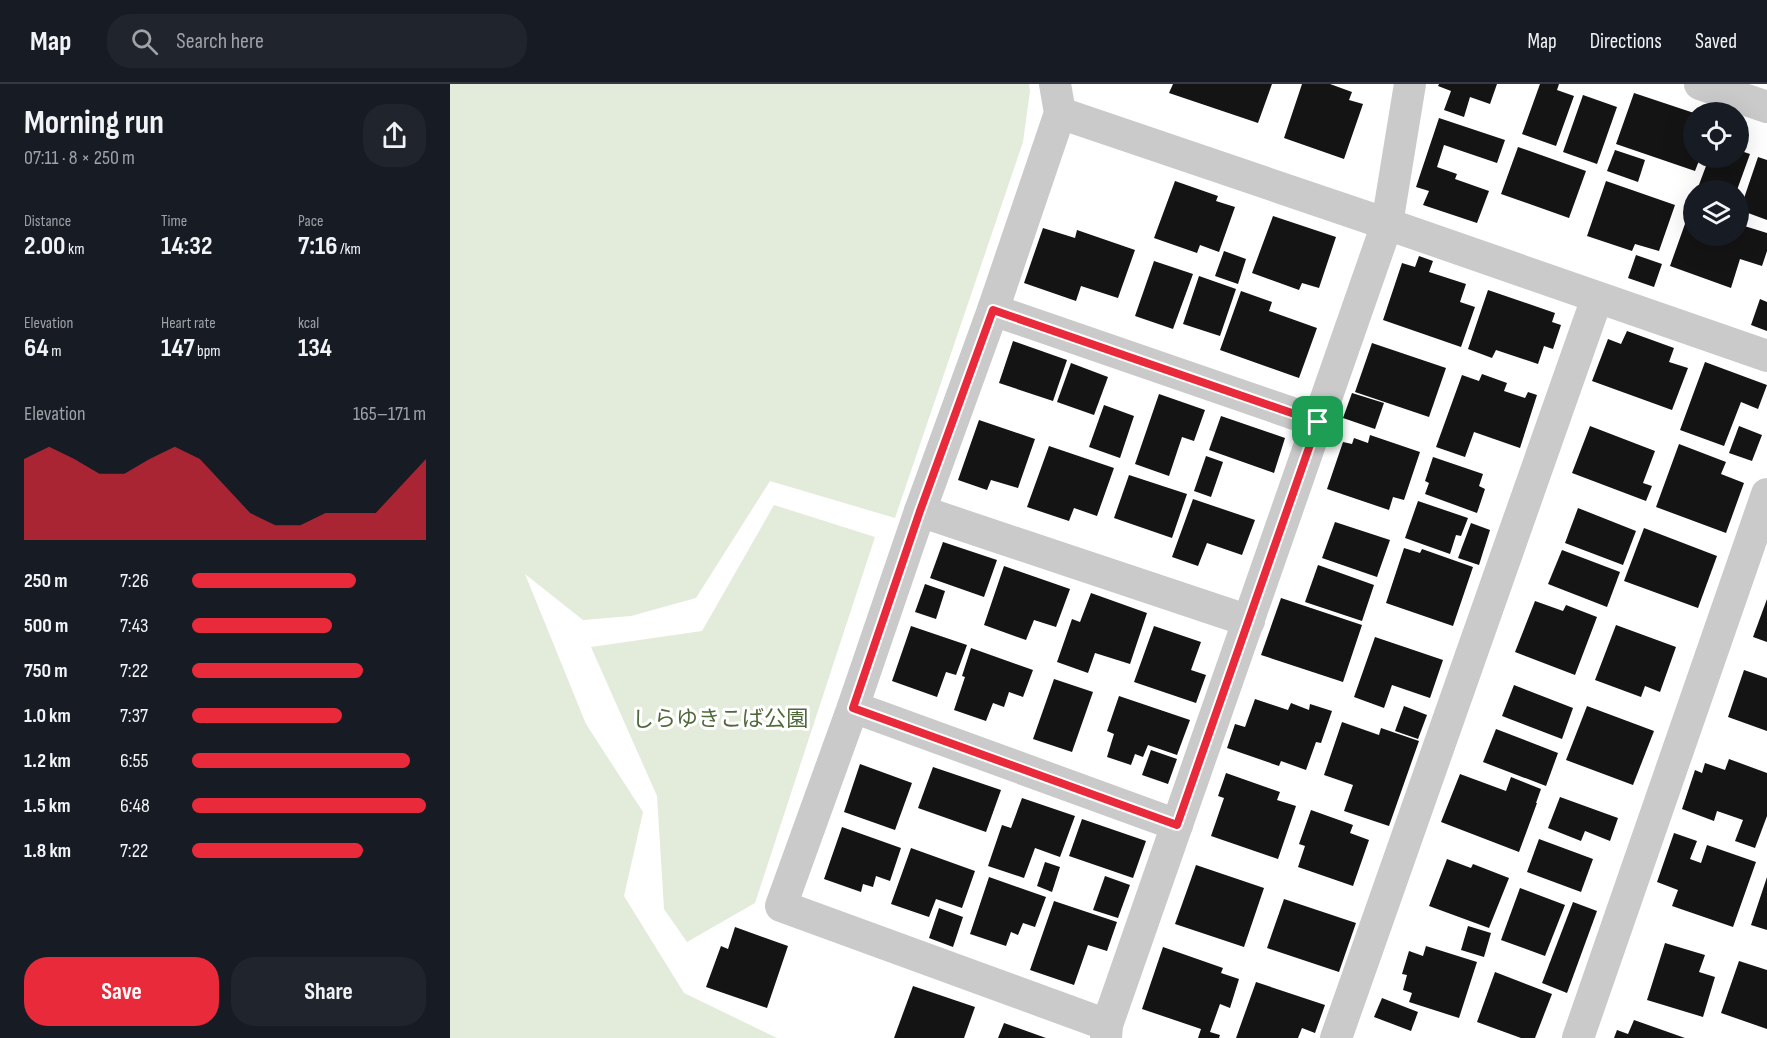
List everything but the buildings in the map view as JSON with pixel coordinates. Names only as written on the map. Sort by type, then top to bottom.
[{"type":"street","points":[[1410,84],[1387,224],[1106,1031],[781,906],[993,310],[1058,98],[1387,224],[1767,356]]},
{"type":"street","points":[[1700,84],[1767,107]]},
{"type":"street","points":[[1336,1038],[1598,297]]},
{"type":"street","points":[[993,310],[1318,422]]},
{"type":"street","points":[[1578,1038],[1767,494]]},
{"type":"street","points":[[920,511],[1249,621]]},
{"type":"street","points":[[853,708],[1177,825]]},
{"type":"green space","points":[[450,84],[1029,84],[1023,142],[895,518],[770,481],[696,598],[631,616],[583,620],[525,574],[586,724],[643,812],[624,896],[684,993],[777,1038],[450,1038]]},
{"type":"green space","name":"しらゆきこば公園","points":[[774,505],[875,537],[755,903],[687,942],[664,909],[657,796],[591,647],[702,631]]},
{"type":"route","points":[[993,310],[1318,422],[1177,825],[853,708],[920,511],[993,310]]}]
